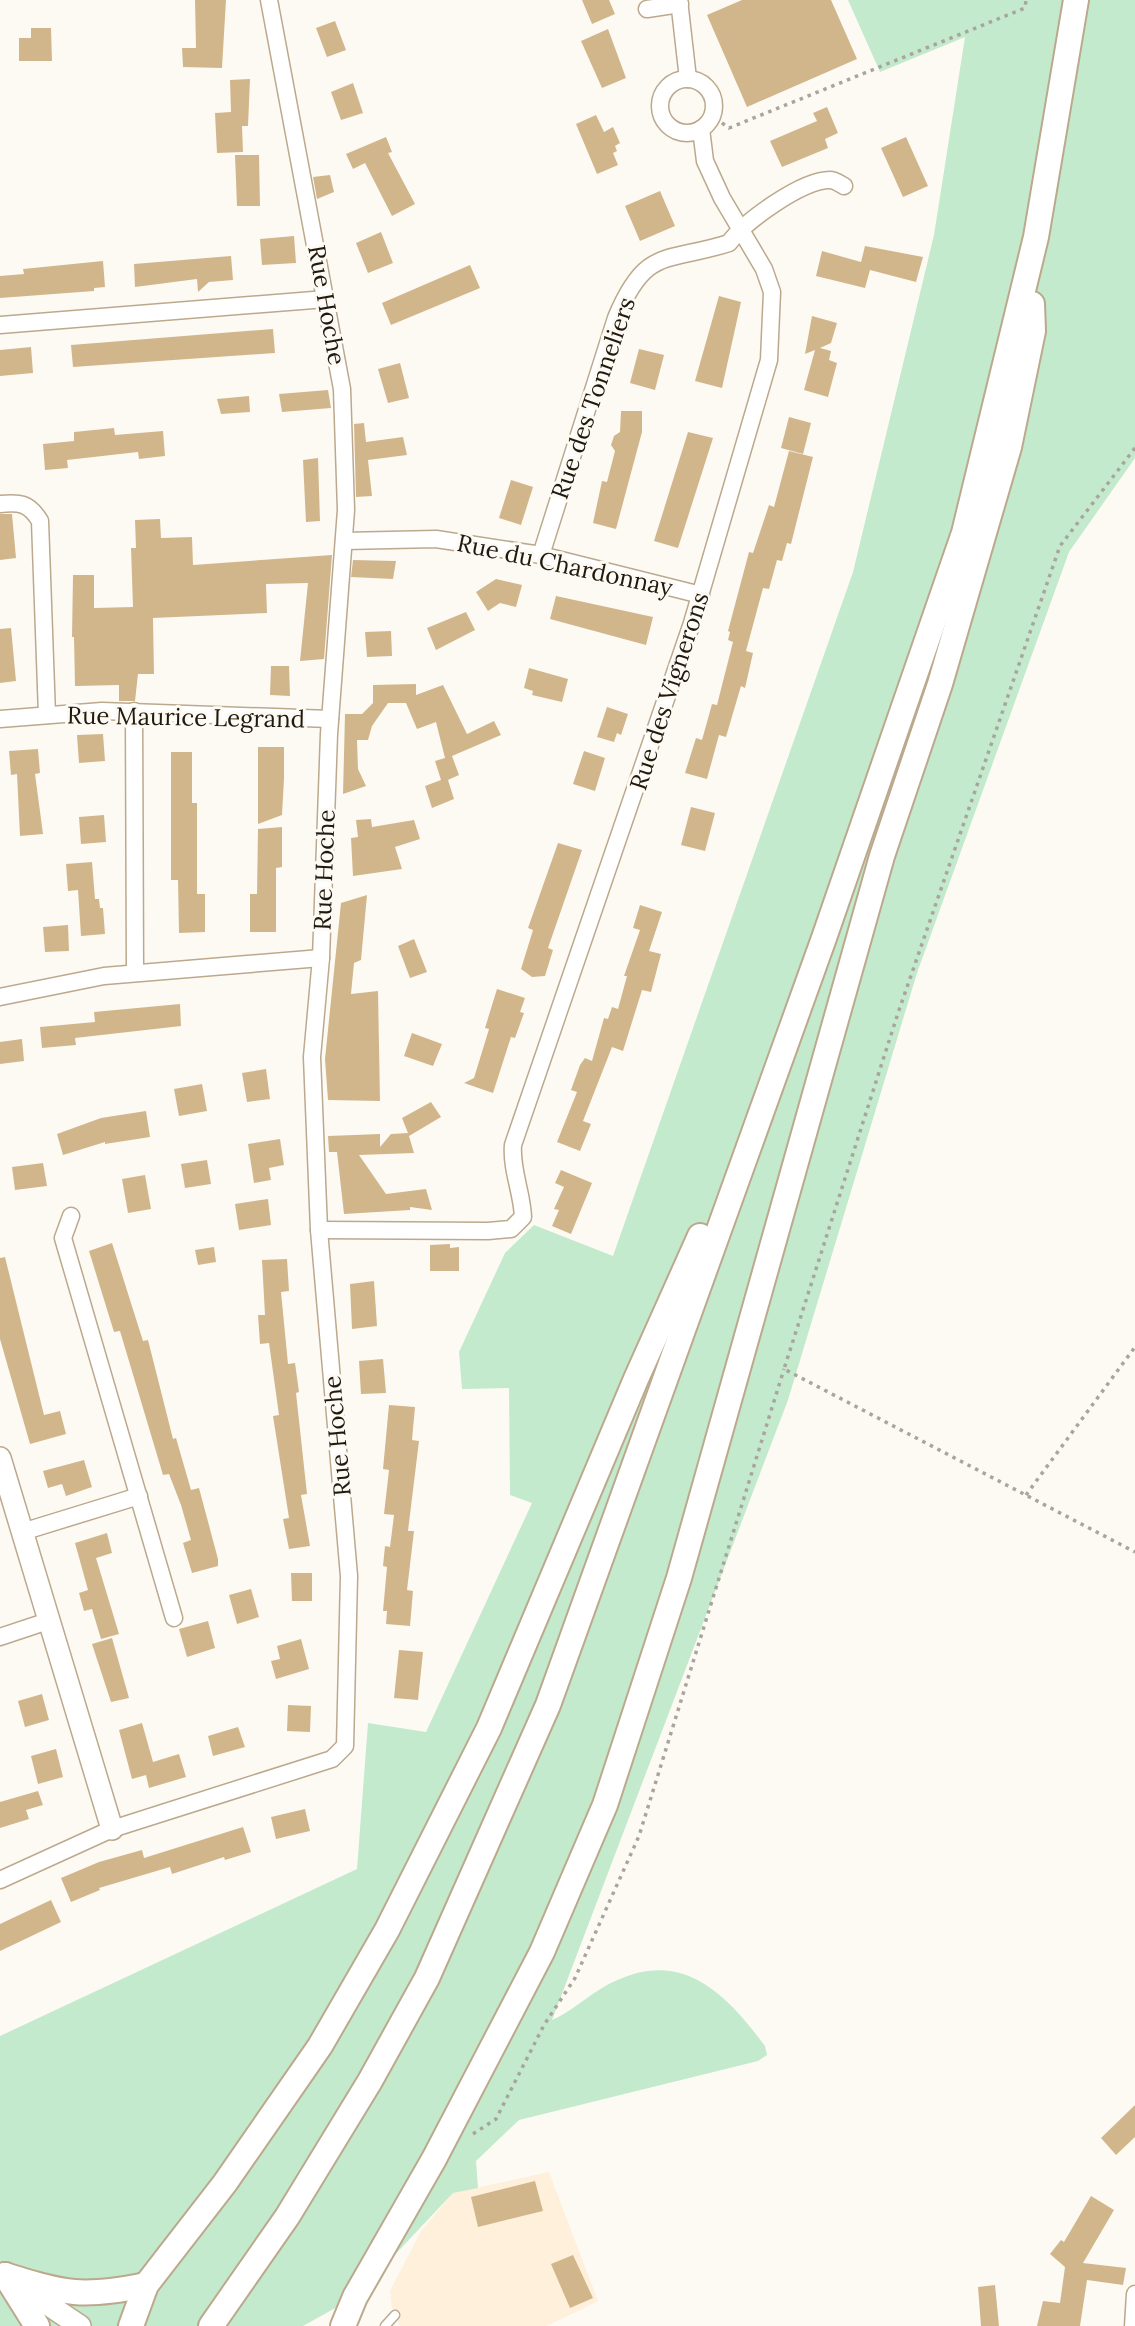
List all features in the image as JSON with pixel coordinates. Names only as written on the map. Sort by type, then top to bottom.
[{"type":"main road","points":[[211,2326],[287,2217],[370,2081],[427,1978],[478,1869],[548,1705],[763,1106],[964,533],[1036,237],[1076,0]]},
{"type":"main road","points":[[223,2326],[308,2201],[367,2106],[427,1998],[553,1722],[786,1079],[948,617],[990,477],[1032,304],[1069,118],[1086,0]]},
{"type":"main road","points":[[343,2326],[355,2298],[434,2160],[542,1952],[605,1805],[679,1578],[878,869],[940,684],[1009,447],[1034,331],[1032,304]]},
{"type":"main road","points":[[131,2326],[146,2285],[225,2183],[320,2046],[387,1930],[489,1728],[730,1163],[763,1106]]},
{"type":"main road","points":[[2,2273],[61,2292],[99,2294],[146,2285]]},
{"type":"main road","points":[[2,2273],[37,2326]]},
{"type":"street","name":"Rue Hoche","points":[[112,1829],[332,1759],[345,1746],[349,1576],[319,1230],[312,1057],[321,958],[330,719],[346,510],[342,389],[269,0]]},
{"type":"street","points":[[647,9],[680,2],[688,79]]},
{"type":"street","points":[[688,79],[697,81],[710,92],[713,101],[712,116],[701,129],[693,132],[676,131],[661,115],[659,103],[667,87],[688,79]]},
{"type":"street","name":"Rue des Vignerons","points":[[319,1230],[488,1231],[511,1229],[523,1217],[522,1195],[511,1164],[513,1145],[701,595],[769,360],[772,292],[764,269],[705,161],[701,129]]},
{"type":"street","name":"Rue des Tonneliers","points":[[541,555],[626,292],[644,270],[660,258],[729,243],[740,228],[815,183],[832,180],[844,186]]},
{"type":"street","points":[[0,325],[326,299]]},
{"type":"street","points":[[0,503],[20,502],[33,509],[40,521],[47,715]]},
{"type":"street","name":"Rue du Chardonnay","points":[[344,541],[436,538],[541,555],[701,595]]},
{"type":"street","points":[[134,712],[135,972]]},
{"type":"street","name":"Rue Maurice Legrand","points":[[0,719],[134,712],[330,719]]},
{"type":"street","points":[[0,998],[135,972],[321,958]]},
{"type":"street","points":[[71,1216],[63,1238],[174,1618]]},
{"type":"street","points":[[0,1458],[112,1829],[0,1880]]},
{"type":"street","points":[[22,1532],[139,1496]]},
{"type":"street","points":[[0,1637],[48,1621]]},
{"type":"street","points":[[2,2273],[80,2326]]},
{"type":"street","points":[[1133,2326],[1135,2294]]},
{"type":"lane","points":[[385,2326],[395,2315]]},
{"type":"path","points":[[712,116],[729,128],[1025,8],[1026,0]]},
{"type":"path","points":[[465,2139],[496,2119],[544,2025],[575,1978],[621,1882],[639,1836],[898,1013],[1060,546],[1135,448]]},
{"type":"path","points":[[1026,1495],[1135,1347]]},
{"type":"path","points":[[784,1369],[1135,1552]]},
{"type":"shaded area","points":[[549,2172],[598,2301],[547,2326],[400,2326],[392,2308],[390,2291],[421,2231],[453,2193]]},
{"type":"green space","points":[[848,0],[1135,0],[1135,458],[1069,552],[917,973],[788,1400],[552,2020],[602,1988],[628,1976],[652,1971],[674,1972],[695,1979],[714,1990],[748,2025],[765,2046],[767,2055],[758,2061],[519,2120],[476,2161],[478,2188],[453,2193],[355,2297],[303,2326],[0,2326],[0,2036],[357,1869],[368,1723],[426,1732],[532,1503],[510,1495],[509,1388],[462,1389],[459,1352],[505,1253],[534,1225],[613,1256],[853,572],[934,235],[965,37],[880,72]]},
{"type":"building","points":[[195,0],[226,0],[222,68],[183,67],[182,48],[196,48]]},
{"type":"building","points":[[582,0],[609,0],[615,14],[592,24]]},
{"type":"building","points":[[742,0],[831,0],[857,59],[747,107],[707,15]]},
{"type":"building","points":[[335,21],[346,50],[327,57],[316,28]]},
{"type":"building","points":[[31,28],[51,28],[52,61],[19,61],[19,38],[31,38]]},
{"type":"building","points":[[608,29],[626,78],[602,88],[581,41]]},
{"type":"building","points":[[250,79],[248,126],[242,126],[243,152],[217,153],[215,113],[231,112],[230,80]]},
{"type":"building","points":[[353,83],[363,113],[341,120],[331,92]]},
{"type":"building","points":[[827,107],[838,133],[825,139],[828,148],[782,167],[770,141],[817,121],[813,113]]},
{"type":"building","points":[[596,115],[604,132],[613,127],[620,143],[615,146],[617,151],[613,153],[618,165],[597,174],[576,124]]},
{"type":"building","points":[[386,137],[392,152],[388,153],[415,204],[392,216],[365,163],[353,169],[346,154]]},
{"type":"building","points":[[906,137],[928,186],[903,197],[881,148]]},
{"type":"building","points":[[235,155],[259,155],[260,206],[237,206]]},
{"type":"building","points":[[330,175],[334,192],[317,199],[313,177]]},
{"type":"building","points":[[660,191],[675,226],[640,241],[625,206]]},
{"type":"building","points":[[381,232],[393,263],[368,273],[356,243]]},
{"type":"building","points":[[294,236],[296,263],[262,265],[260,239]]},
{"type":"building","points":[[865,246],[923,257],[916,282],[870,270],[865,288],[816,276],[822,251],[861,262]]},
{"type":"building","points":[[231,256],[233,280],[209,282],[198,292],[197,279],[135,287],[134,264]]},
{"type":"building","points":[[103,261],[105,287],[94,288],[94,291],[0,298],[0,276],[24,274],[23,269]]},
{"type":"building","points":[[470,265],[480,288],[391,325],[382,303]]},
{"type":"building","points":[[719,296],[741,302],[722,388],[695,381]]},
{"type":"building","points":[[812,316],[837,323],[831,343],[820,348],[831,351],[829,360],[837,363],[828,397],[804,390],[815,350],[805,354]]},
{"type":"building","points":[[273,329],[275,353],[73,367],[71,345]]},
{"type":"building","points":[[31,347],[33,373],[0,376],[0,350]]},
{"type":"building","points":[[639,349],[664,355],[655,390],[630,383]]},
{"type":"building","points":[[400,363],[409,398],[388,403],[378,369]]},
{"type":"building","points":[[328,390],[331,408],[282,412],[279,394]]},
{"type":"building","points":[[249,396],[250,412],[221,414],[217,399]]},
{"type":"building","points":[[621,411],[642,411],[642,432],[616,529],[593,523],[602,481],[607,482],[615,451],[611,445],[614,436],[620,432]]},
{"type":"building","points":[[789,417],[811,423],[803,454],[781,448]]},
{"type":"building","points":[[364,423],[366,442],[403,437],[407,455],[368,460],[372,496],[356,497],[354,424]]},
{"type":"building","points":[[114,428],[115,435],[163,431],[165,456],[139,459],[138,452],[67,460],[68,468],[45,470],[43,444],[74,441],[74,432]]},
{"type":"building","points":[[688,432],[713,438],[678,548],[654,541]]},
{"type":"building","points":[[789,451],[813,457],[791,544],[787,543],[782,561],[777,560],[769,589],[763,588],[746,651],[753,653],[745,688],[741,686],[726,737],[719,735],[707,779],[685,773],[696,738],[702,740],[712,704],[717,705],[733,642],[728,640],[728,631],[749,552],[753,553],[769,505],[774,507]]},
{"type":"building","points":[[318,458],[320,521],[306,522],[303,460]]},
{"type":"building","points":[[511,480],[533,487],[521,525],[499,518]]},
{"type":"building","points":[[0,514],[12,514],[16,558],[0,560]]},
{"type":"building","points":[[160,519],[161,538],[192,537],[193,565],[332,555],[324,659],[300,661],[308,583],[266,584],[267,613],[153,618],[154,674],[138,674],[135,701],[119,701],[119,685],[75,686],[72,637],[73,575],[94,575],[94,608],[133,607],[131,548],[136,548],[135,520]]},
{"type":"building","points":[[353,560],[396,561],[393,579],[351,577]]},
{"type":"building","points":[[496,579],[522,585],[516,607],[500,603],[488,611],[476,592]]},
{"type":"building","points":[[556,596],[653,617],[646,645],[550,619]]},
{"type":"building","points":[[466,612],[475,630],[436,650],[427,628]]},
{"type":"building","points":[[11,628],[16,681],[0,683],[0,629]]},
{"type":"building","points":[[391,631],[392,656],[367,657],[365,632]]},
{"type":"building","points":[[271,666],[289,666],[290,696],[270,695]]},
{"type":"building","points":[[529,668],[568,679],[562,702],[532,695],[533,691],[524,688]]},
{"type":"building","points":[[416,684],[416,695],[443,685],[467,734],[494,721],[501,735],[452,756],[459,775],[448,780],[454,799],[432,808],[425,786],[441,780],[435,761],[445,758],[436,722],[417,729],[406,703],[388,703],[372,726],[368,740],[357,740],[358,769],[366,786],[343,794],[345,714],[362,714],[373,703],[373,685]]},
{"type":"building","points":[[607,707],[628,714],[621,735],[617,733],[614,742],[597,737]]},
{"type":"building","points":[[103,734],[105,761],[79,763],[77,735]]},
{"type":"building","points":[[258,747],[284,747],[284,779],[282,815],[258,824]]},
{"type":"building","points":[[38,749],[40,773],[35,774],[43,834],[20,836],[17,774],[11,775],[9,751]]},
{"type":"building","points":[[584,751],[605,758],[595,791],[573,784]]},
{"type":"building","points":[[171,752],[192,752],[192,803],[197,803],[197,894],[205,894],[205,932],[179,933],[178,880],[171,880]]},
{"type":"building","points":[[691,807],[715,813],[705,851],[681,845]]},
{"type":"building","points":[[104,815],[106,842],[81,844],[79,817]]},
{"type":"building","points":[[371,819],[372,827],[414,820],[420,839],[395,847],[402,869],[353,876],[351,838],[358,837],[356,820]]},
{"type":"building","points":[[282,827],[282,867],[276,868],[276,932],[250,932],[250,894],[257,894],[258,829]]},
{"type":"building","points":[[558,843],[582,850],[548,948],[553,950],[545,976],[532,977],[521,969],[533,930],[528,928]]},
{"type":"building","points":[[92,862],[95,899],[99,899],[100,908],[103,908],[105,934],[81,936],[78,890],[68,891],[66,864]]},
{"type":"building","points":[[367,895],[361,960],[354,963],[351,994],[378,991],[380,1101],[328,1100],[325,1059],[341,903]]},
{"type":"building","points":[[640,905],[662,912],[649,951],[661,954],[651,992],[642,990],[623,1051],[612,1047],[583,1121],[591,1124],[580,1151],[557,1142],[577,1092],[571,1090],[580,1065],[585,1058],[592,1061],[604,1018],[608,1019],[612,1007],[618,1009],[627,976],[624,976],[640,930],[633,928]]},
{"type":"building","points":[[68,925],[69,951],[45,952],[43,927]]},
{"type":"building","points":[[414,939],[427,972],[410,978],[398,946]]},
{"type":"building","points":[[497,989],[525,998],[520,1012],[524,1013],[515,1038],[511,1037],[493,1093],[464,1083],[474,1078],[489,1029],[485,1028]]},
{"type":"building","points":[[180,1004],[181,1026],[75,1038],[76,1045],[42,1048],[40,1027],[95,1022],[94,1012]]},
{"type":"building","points":[[412,1033],[442,1044],[433,1066],[404,1056]]},
{"type":"building","points":[[22,1039],[24,1061],[0,1064],[0,1042]]},
{"type":"building","points":[[266,1069],[270,1099],[247,1102],[242,1073]]},
{"type":"building","points":[[202,1084],[207,1111],[179,1116],[174,1089]]},
{"type":"building","points":[[431,1102],[441,1117],[409,1136],[414,1153],[359,1155],[386,1194],[426,1189],[432,1210],[410,1207],[410,1210],[344,1214],[337,1152],[329,1152],[328,1136],[380,1134],[380,1147],[391,1134],[408,1133],[402,1118]]},
{"type":"building","points":[[146,1111],[150,1137],[105,1142],[63,1155],[57,1134],[101,1118]]},
{"type":"building","points":[[280,1139],[284,1165],[269,1168],[271,1180],[254,1183],[248,1144]]},
{"type":"building","points":[[207,1160],[211,1184],[185,1188],[181,1164]]},
{"type":"building","points":[[43,1163],[47,1186],[15,1190],[12,1167]]},
{"type":"building","points":[[561,1170],[592,1183],[571,1234],[552,1226],[559,1210],[554,1209],[564,1187],[555,1183]]},
{"type":"building","points":[[145,1175],[151,1209],[128,1213],[122,1179]]},
{"type":"building","points":[[268,1199],[271,1225],[239,1230],[235,1204]]},
{"type":"building","points":[[112,1243],[143,1341],[148,1340],[173,1439],[176,1438],[191,1490],[199,1488],[218,1566],[192,1573],[183,1543],[191,1540],[181,1505],[169,1474],[163,1475],[120,1331],[114,1332],[89,1251]]},
{"type":"building","points":[[450,1244],[450,1248],[459,1247],[459,1271],[430,1271],[430,1245]]},
{"type":"building","points":[[214,1247],[216,1262],[198,1265],[195,1250]]},
{"type":"building","points":[[5,1257],[44,1415],[60,1411],[66,1434],[30,1444],[0,1339],[0,1258]]},
{"type":"building","points":[[287,1259],[289,1291],[281,1292],[288,1364],[295,1363],[299,1392],[296,1393],[307,1494],[301,1495],[310,1546],[289,1549],[283,1519],[289,1518],[273,1416],[279,1415],[269,1343],[260,1344],[258,1315],[265,1315],[262,1260]]},
{"type":"building","points":[[374,1281],[377,1326],[352,1329],[350,1284]]},
{"type":"building","points":[[383,1359],[386,1393],[361,1394],[359,1361]]},
{"type":"building","points":[[389,1405],[415,1407],[412,1440],[419,1441],[408,1531],[414,1531],[407,1590],[413,1591],[410,1626],[386,1624],[387,1611],[383,1611],[387,1567],[383,1566],[385,1546],[390,1547],[394,1515],[384,1514],[389,1470],[383,1469]]},
{"type":"building","points":[[84,1460],[92,1487],[66,1496],[62,1484],[48,1488],[43,1471]]},
{"type":"building","points":[[107,1533],[112,1553],[96,1558],[119,1634],[101,1639],[92,1609],[84,1611],[79,1593],[88,1590],[75,1543]]},
{"type":"building","points":[[291,1573],[312,1573],[312,1601],[292,1601]]},
{"type":"building","points":[[251,1589],[259,1617],[237,1624],[229,1595]]},
{"type":"building","points":[[208,1621],[215,1648],[187,1657],[179,1629]]},
{"type":"building","points":[[112,1638],[129,1698],[111,1702],[92,1644]]},
{"type":"building","points":[[301,1639],[309,1669],[276,1679],[271,1661],[280,1659],[277,1646]]},
{"type":"building","points":[[399,1650],[423,1652],[418,1700],[394,1698]]},
{"type":"building","points":[[42,1694],[49,1720],[25,1727],[18,1701]]},
{"type":"building","points":[[288,1705],[311,1706],[310,1732],[287,1731]]},
{"type":"building","points":[[142,1723],[153,1762],[179,1754],[186,1777],[149,1788],[146,1775],[132,1779],[119,1730]]},
{"type":"building","points":[[238,1727],[245,1747],[213,1756],[208,1736]]},
{"type":"building","points":[[56,1749],[63,1777],[38,1784],[31,1756]]},
{"type":"building","points":[[38,1791],[43,1805],[26,1810],[29,1819],[0,1828],[0,1802]]},
{"type":"building","points":[[305,1809],[310,1831],[276,1839],[271,1817]]},
{"type":"building","points":[[243,1827],[251,1852],[225,1860],[224,1857],[172,1874],[170,1867],[99,1888],[100,1890],[71,1902],[61,1878],[99,1862],[142,1850],[144,1858]]},
{"type":"building","points":[[51,1900],[61,1922],[0,1951],[0,1924]]},
{"type":"building","points":[[1135,2105],[1135,2137],[1116,2155],[1101,2138]]},
{"type":"building","points":[[535,2181],[543,2211],[478,2227],[471,2197]]},
{"type":"building","points":[[1091,2196],[1114,2210],[1083,2263],[1126,2268],[1123,2285],[1087,2280],[1080,2326],[1037,2326],[1043,2301],[1060,2303],[1065,2267],[1050,2254],[1061,2240],[1064,2242]]},
{"type":"building","points":[[573,2255],[593,2298],[570,2308],[551,2264]]},
{"type":"building","points":[[995,2285],[999,2326],[981,2326],[978,2287]]}]
